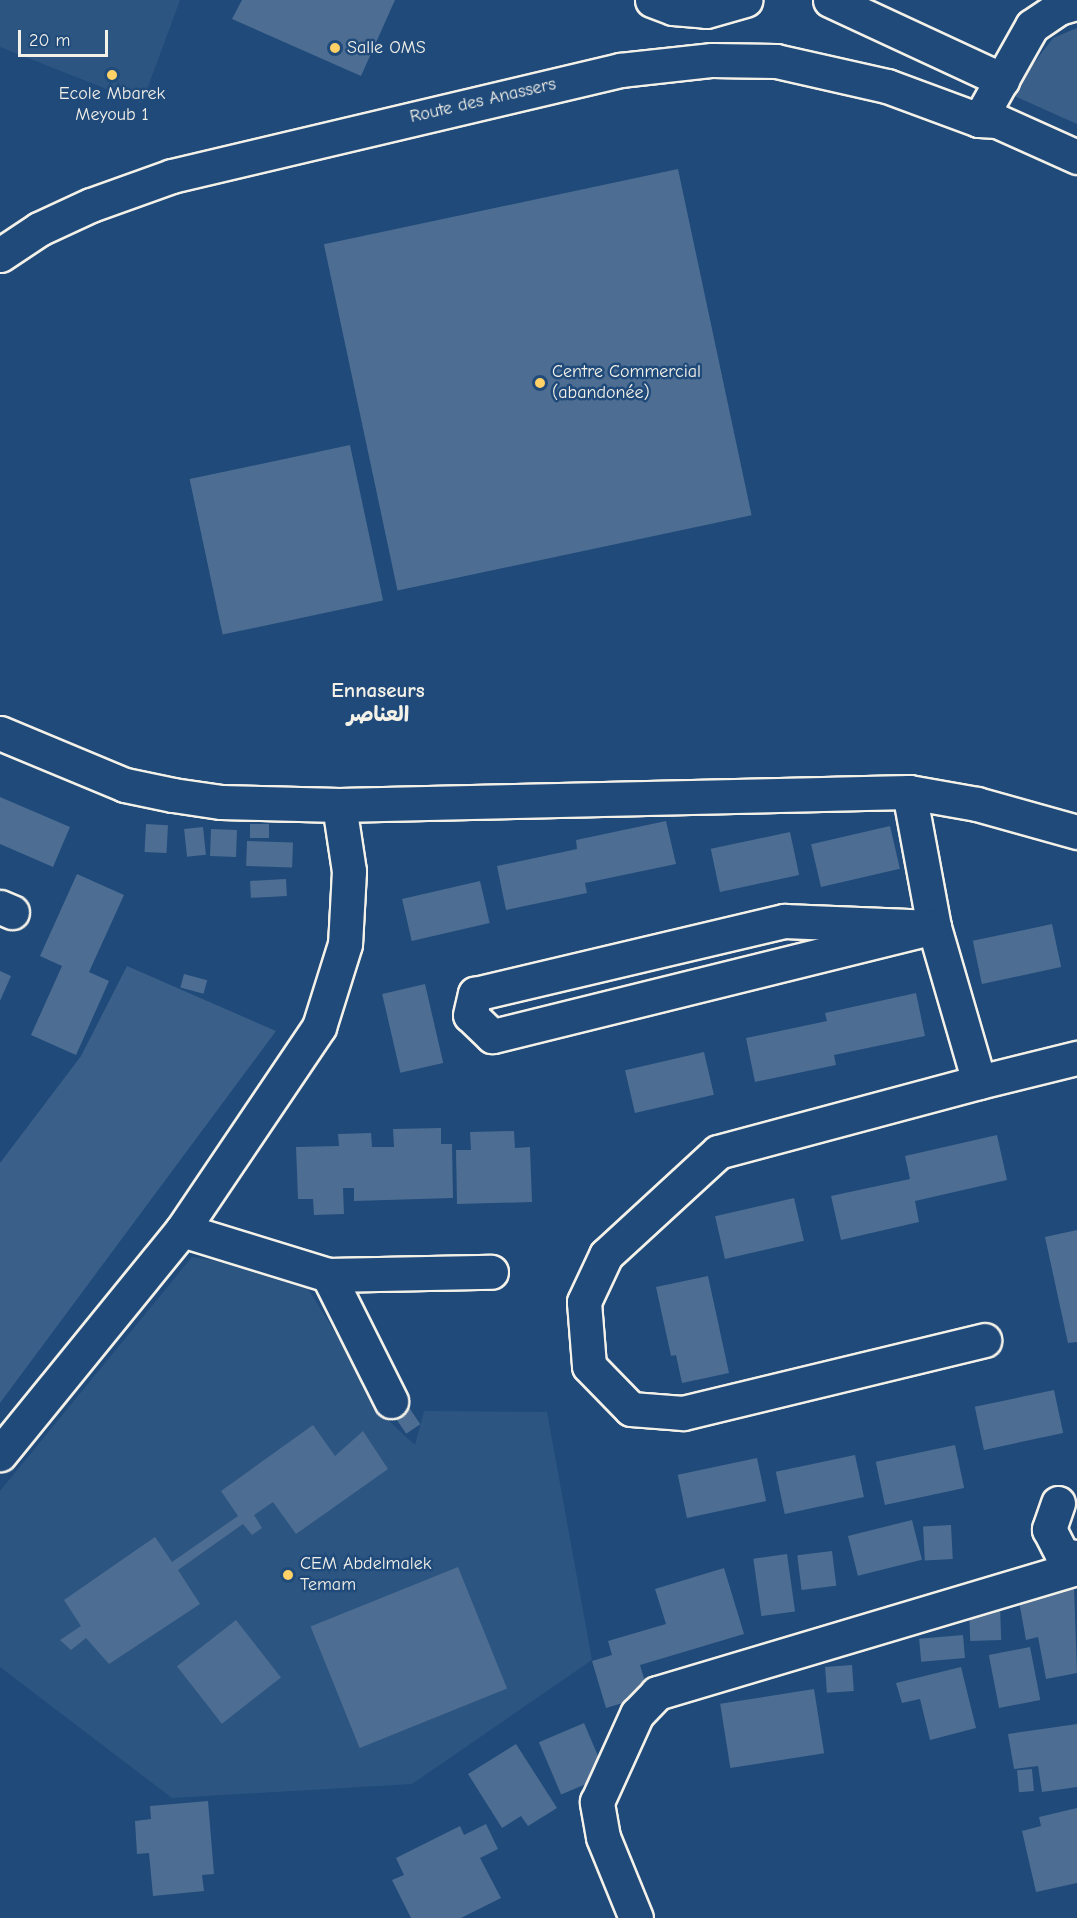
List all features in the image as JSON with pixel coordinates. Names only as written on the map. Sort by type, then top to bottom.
[{"type":"street","points":[[652,0],[673,8],[706,11],[745,0]]},
{"type":"street","points":[[830,0],[1002,80]]},
{"type":"street","points":[[980,120],[1032,26],[1059,8],[1077,3]]},
{"type":"street","name":"Route des Anassers","points":[[0,255],[39,229],[91,205],[171,176],[620,70],[712,60],[776,61],[887,86],[980,120]]},
{"type":"street","points":[[980,120],[997,121],[1077,157]]},
{"type":"street","points":[[980,120],[990,133],[1077,175]]},
{"type":"street","points":[[0,733],[125,785],[221,802],[339,805],[909,792],[977,804],[1077,832]]},
{"type":"street","points":[[909,792],[934,927],[979,1082]]},
{"type":"street","points":[[0,1454],[182,1230],[319,1027],[345,944],[349,871],[339,805]]},
{"type":"street","points":[[784,921],[934,927],[492,1036],[470,1015],[475,994],[784,921]]},
{"type":"street","points":[[984,1340],[683,1413],[631,1409],[588,1366],[584,1302],[606,1255],[718,1152],[1077,1058]]},
{"type":"street","points":[[182,1230],[328,1275],[491,1272]]},
{"type":"street","points":[[328,1275],[391,1401]]},
{"type":"street","points":[[1058,1503],[1049,1529],[1062,1555],[1077,1557]]},
{"type":"street","points":[[636,1918],[603,1837],[597,1802],[638,1714],[657,1693],[1077,1568]]},
{"type":"shaded area","name":"Ecole Mbarek Meyoub 1","points":[[0,0],[180,0],[142,103],[0,47]]},
{"type":"shaded area","points":[[1077,28],[1077,124],[1010,94],[1053,38]]},
{"type":"shaded area","points":[[127,966],[276,1031],[0,1403],[0,1163],[81,1056]]},
{"type":"shaded area","name":"CEM Abdelmalek Temam","points":[[192,1257],[299,1274],[390,1422],[415,1445],[424,1411],[547,1412],[592,1660],[412,1784],[172,1798],[0,1667],[0,1491]]},
{"type":"building","name":"Salle OMS","points":[[242,0],[395,0],[361,76],[232,19]]},
{"type":"building","name":"Centre Commercial (abandonée)","points":[[678,169],[752,515],[398,591],[324,244]]},
{"type":"building","points":[[350,445],[383,601],[223,635],[190,479]]},
{"type":"building","points":[[0,797],[70,827],[53,867],[0,844]]},
{"type":"building","points":[[666,821],[676,864],[585,883],[587,893],[506,910],[497,866],[577,849],[576,840]]},
{"type":"building","points":[[146,824],[168,825],[167,853],[145,852]]},
{"type":"building","points":[[250,824],[269,824],[269,838],[250,838]]},
{"type":"building","points":[[890,826],[900,869],[821,887],[811,844]]},
{"type":"building","points":[[203,827],[206,855],[187,857],[184,829]]},
{"type":"building","points":[[211,829],[237,830],[236,857],[210,856]]},
{"type":"building","points":[[790,832],[799,875],[720,892],[711,849]]},
{"type":"building","points":[[247,841],[293,843],[292,868],[246,866]]},
{"type":"building","points":[[77,874],[124,895],[89,972],[109,981],[76,1055],[31,1035],[62,966],[40,956]]},
{"type":"building","points":[[286,879],[287,896],[251,898],[250,881]]},
{"type":"building","points":[[480,881],[490,923],[412,941],[402,899]]},
{"type":"building","points":[[1052,924],[1061,967],[982,984],[973,941]]},
{"type":"building","points":[[0,971],[11,976],[0,1001]]},
{"type":"building","points":[[184,974],[207,980],[204,994],[180,988]]},
{"type":"building","points":[[425,984],[443,1063],[400,1073],[382,994]]},
{"type":"building","points":[[916,993],[925,1036],[834,1055],[836,1065],[755,1082],[746,1038],[827,1021],[825,1013]]},
{"type":"building","points":[[704,1052],[714,1095],[635,1113],[625,1070]]},
{"type":"building","points":[[441,1128],[441,1144],[452,1144],[453,1198],[354,1201],[354,1188],[343,1188],[344,1214],[314,1215],[313,1199],[298,1199],[296,1147],[339,1146],[338,1134],[371,1133],[372,1147],[394,1147],[393,1129]]},
{"type":"building","points":[[514,1131],[515,1148],[530,1147],[532,1202],[457,1204],[456,1150],[471,1150],[470,1132]]},
{"type":"building","points":[[997,1135],[1007,1180],[915,1201],[919,1222],[841,1240],[831,1196],[910,1179],[905,1156]]},
{"type":"building","points":[[794,1198],[804,1241],[725,1259],[715,1216]]},
{"type":"building","points":[[1077,1230],[1077,1342],[1068,1343],[1045,1237]]},
{"type":"building","points":[[708,1276],[729,1373],[682,1383],[676,1355],[671,1356],[656,1287]]},
{"type":"building","points":[[1054,1390],[1063,1433],[984,1450],[975,1407]]},
{"type":"building","points":[[408,1406],[420,1424],[406,1434],[394,1416]]},
{"type":"building","points":[[313,1425],[335,1456],[363,1431],[388,1469],[296,1534],[273,1502],[254,1515],[262,1528],[252,1535],[243,1524],[178,1570],[200,1604],[109,1664],[86,1638],[71,1650],[60,1640],[81,1626],[64,1600],[155,1537],[172,1562],[238,1516],[221,1491]]},
{"type":"building","points":[[955,1445],[964,1488],[885,1505],[876,1462]]},
{"type":"building","points":[[855,1455],[864,1497],[785,1514],[776,1472]]},
{"type":"building","points":[[757,1458],[766,1501],[687,1518],[678,1475]]},
{"type":"building","points":[[912,1520],[922,1560],[858,1576],[848,1536]]},
{"type":"building","points":[[951,1525],[953,1559],[925,1560],[923,1526]]},
{"type":"building","points":[[832,1551],[836,1586],[802,1590],[797,1555]]},
{"type":"building","points":[[787,1554],[795,1611],[761,1616],[753,1559]]},
{"type":"building","points":[[458,1567],[507,1688],[360,1748],[311,1627]]},
{"type":"building","points":[[724,1568],[744,1634],[640,1665],[649,1695],[606,1708],[592,1661],[612,1655],[608,1641],[666,1624],[655,1589]]},
{"type":"building","points":[[1074,1586],[1077,1673],[1046,1679],[1038,1637],[1026,1640],[1018,1596]]},
{"type":"building","points":[[1000,1606],[1001,1640],[970,1641],[969,1607]]},
{"type":"building","points":[[236,1620],[281,1678],[222,1724],[177,1666]]},
{"type":"building","points":[[963,1635],[965,1658],[921,1662],[919,1639]]},
{"type":"building","points":[[1030,1647],[1040,1700],[999,1708],[989,1655]]},
{"type":"building","points":[[852,1665],[854,1691],[827,1693],[825,1667]]},
{"type":"building","points":[[961,1667],[976,1728],[930,1740],[920,1699],[902,1703],[896,1683]]},
{"type":"building","points":[[814,1689],[824,1753],[730,1768],[720,1704]]},
{"type":"building","points":[[584,1723],[606,1775],[561,1795],[539,1742]]},
{"type":"building","points":[[1077,1724],[1077,1787],[1042,1792],[1038,1766],[1014,1769],[1008,1734]]},
{"type":"building","points":[[516,1744],[557,1808],[528,1826],[521,1816],[502,1828],[468,1774]]},
{"type":"building","points":[[1032,1769],[1034,1791],[1019,1792],[1017,1770]]},
{"type":"building","points":[[208,1801],[214,1874],[202,1875],[204,1891],[153,1896],[149,1853],[137,1854],[135,1821],[151,1819],[150,1806]]},
{"type":"building","points":[[1077,1808],[1077,1883],[1036,1892],[1022,1831],[1041,1826],[1039,1817]]},
{"type":"building","points":[[486,1824],[498,1849],[480,1858],[501,1898],[461,1918],[411,1918],[392,1880],[404,1875],[396,1858],[460,1826],[464,1835]]},
{"type":"place","name":"Salle OMS","points":[[335,48]]},
{"type":"place","name":"Ecole Mbarek Meyoub 1","points":[[112,75]]},
{"type":"place","name":"Centre Commercial (abandonée)","points":[[540,383]]},
{"type":"place","name":"CEM Abdelmalek Temam","points":[[288,1575]]},
{"type":"district","name":"Ennaseurs العناصر","points":[[378,702]]}]
